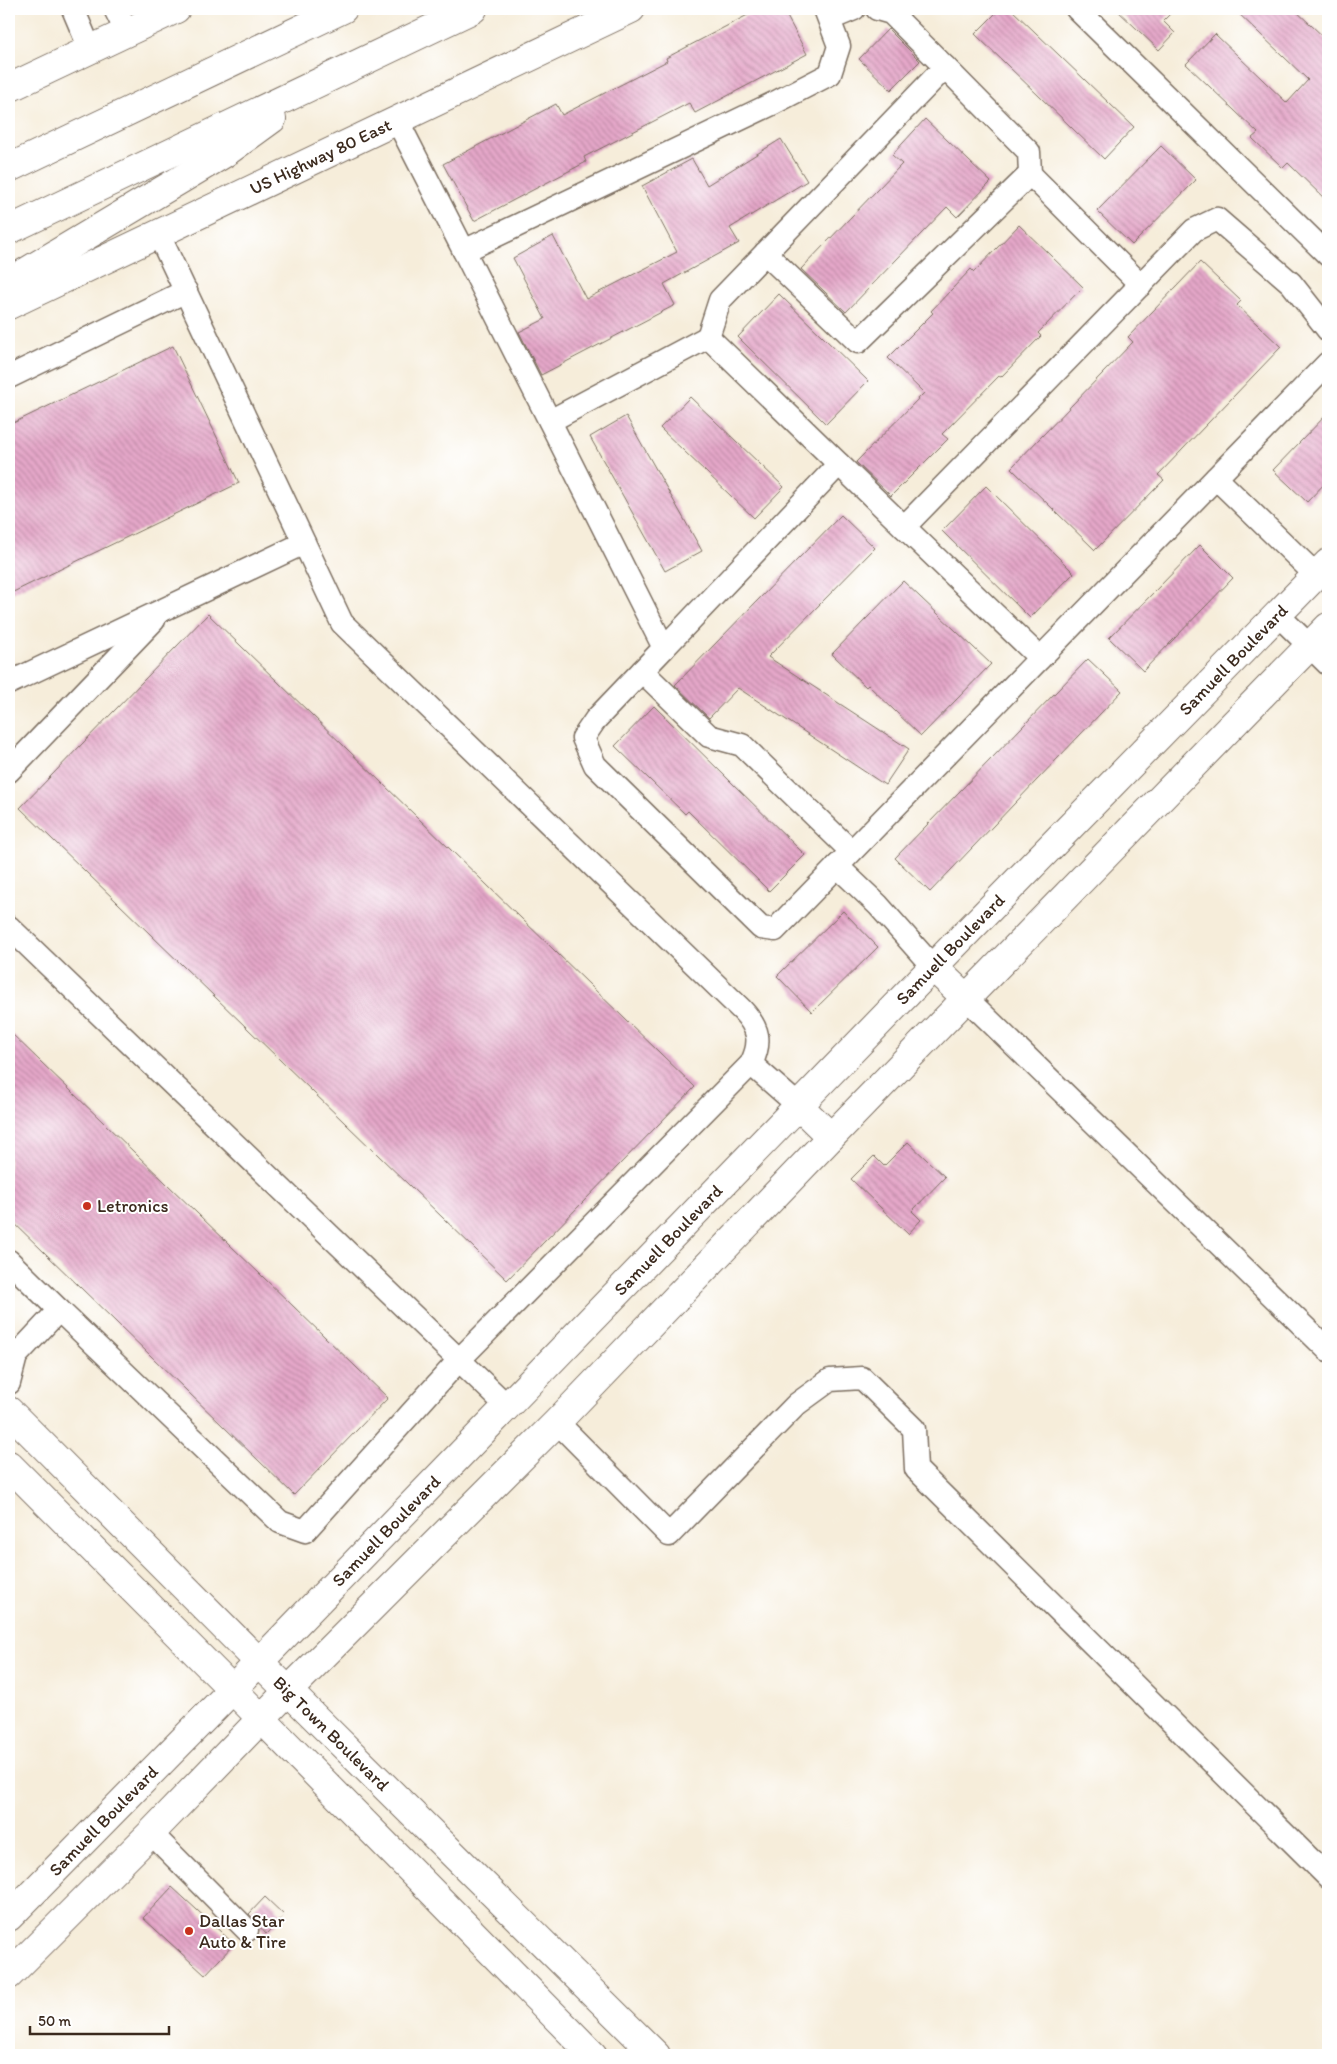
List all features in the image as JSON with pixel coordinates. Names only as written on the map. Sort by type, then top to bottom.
[{"type":"main road","points":[[9,88],[90,48],[121,20],[176,9]]},
{"type":"main road","points":[[9,168],[343,9]]},
{"type":"main road","points":[[9,230],[473,9]]},
{"type":"main road","name":"US Highway 80 East","points":[[9,305],[631,9]]},
{"type":"main road","points":[[9,282],[225,153],[326,79]]},
{"type":"main road","name":"Samuell Boulevard","points":[[9,1917],[1322,569]]},
{"type":"main road","points":[[9,1975],[288,1691],[557,1422],[966,998],[1322,645]]},
{"type":"main road","points":[[933,967],[966,998]]},
{"type":"main road","points":[[799,1106],[831,1137]]},
{"type":"main road","name":"Big Town Boulevard","points":[[9,1411],[288,1691],[656,2055]]},
{"type":"main road","points":[[9,1465],[593,2055]]},
{"type":"street","points":[[73,9],[90,48]]},
{"type":"street","points":[[464,251],[774,103],[830,74],[839,46],[828,14],[854,9]]},
{"type":"street","points":[[878,9],[891,13],[1029,152],[1030,174],[1141,285]]},
{"type":"street","points":[[1077,9],[1328,256]]},
{"type":"street","points":[[550,421],[708,338],[720,300],[945,67]]},
{"type":"street","points":[[397,120],[664,648]]},
{"type":"street","points":[[764,254],[858,342],[1030,174]]},
{"type":"street","points":[[904,527],[1194,230],[1217,219],[1291,283],[1328,330]]},
{"type":"street","points":[[9,1261],[280,1522],[305,1531],[459,1360],[751,1064],[756,1053],[758,1041],[756,1029],[750,1018],[342,623],[159,235]]},
{"type":"street","points":[[9,377],[186,292]]},
{"type":"street","points":[[708,338],[1040,658]]},
{"type":"street","points":[[839,464],[596,719],[583,738],[595,765],[761,928],[775,930],[1328,363]]},
{"type":"street","points":[[1216,478],[1275,535],[1322,569]]},
{"type":"street","points":[[9,683],[304,542]]},
{"type":"street","points":[[9,770],[163,610]]},
{"type":"street","points":[[1278,615],[1322,645]]},
{"type":"street","points":[[642,671],[709,736],[742,745],[844,858],[878,904],[933,967]]},
{"type":"street","points":[[9,926],[507,1406]]},
{"type":"street","points":[[966,998],[1328,1350]]},
{"type":"street","points":[[751,1064],[799,1106]]},
{"type":"street","points":[[9,1383],[12,1356],[59,1310]]},
{"type":"street","points":[[557,1422],[669,1535],[797,1404],[830,1380],[862,1378],[914,1429],[916,1469],[1328,1877]]},
{"type":"street","points":[[150,1833],[247,1930]]},
{"type":"building","points":[[759,9],[783,9],[807,54],[695,113],[689,103],[584,157],[586,162],[474,221],[443,164],[556,104],[562,115],[667,61],[666,58]]},
{"type":"building","points":[[1000,9],[1011,9],[1134,127],[1104,159],[975,34]]},
{"type":"building","points":[[1116,9],[1175,9],[1163,21],[1175,33],[1159,50]]},
{"type":"building","points":[[1234,9],[1294,9],[1328,41],[1328,202],[1288,163],[1283,168],[1252,138],[1258,133],[1186,64],[1215,34],[1287,103],[1308,80]]},
{"type":"building","points":[[888,29],[920,61],[891,90],[859,59]]},
{"type":"building","points":[[925,119],[991,182],[957,217],[947,207],[846,312],[801,269],[902,164],[892,155]]},
{"type":"building","points":[[781,139],[807,181],[730,228],[739,243],[664,284],[675,305],[541,375],[519,332],[545,319],[513,258],[553,236],[586,299],[677,252],[642,186],[692,159],[707,185]]},
{"type":"building","points":[[1161,146],[1196,180],[1132,245],[1097,211]]},
{"type":"building","points":[[1019,225],[1083,287],[1038,333],[1041,336],[942,434],[948,439],[891,496],[856,462],[924,393],[888,358],[933,313],[931,311],[971,269],[974,272]]},
{"type":"building","points":[[1200,262],[1241,301],[1237,305],[1281,347],[1158,475],[1164,480],[1095,550],[1011,468],[1133,342],[1128,337]]},
{"type":"building","points":[[779,294],[868,381],[826,424],[738,337]]},
{"type":"building","points":[[173,346],[239,483],[9,594],[9,425]]},
{"type":"building","points":[[690,397],[784,487],[754,518],[660,428]]},
{"type":"building","points":[[1328,413],[1328,480],[1307,502],[1273,470]]},
{"type":"building","points":[[626,416],[702,551],[665,571],[590,437]]},
{"type":"building","points":[[986,486],[1074,573],[1030,618],[942,531]]},
{"type":"building","points":[[841,515],[875,548],[768,657],[909,749],[885,785],[738,688],[709,718],[675,685]]},
{"type":"building","points":[[1200,545],[1233,578],[1143,671],[1109,638]]},
{"type":"building","points":[[903,581],[991,664],[921,736],[868,685],[866,687],[832,654]]},
{"type":"building","points":[[208,614],[695,1087],[507,1280],[20,808]]},
{"type":"building","points":[[1088,659],[1122,691],[930,892],[895,858]]},
{"type":"building","points":[[654,706],[805,855],[769,891],[688,811],[685,814],[615,746]]},
{"type":"building","points":[[843,911],[878,947],[812,1012],[777,976]]},
{"type":"building","points":[[9,1031],[388,1398],[294,1495],[9,1218]]},
{"type":"building","points":[[908,1142],[945,1177],[912,1211],[921,1220],[908,1234],[851,1179],[874,1156],[884,1166]]},
{"type":"building","name":"Dallas Star Auto & Tire","points":[[172,1887],[234,1944],[205,1975],[143,1918]]},
{"type":"building","points":[[265,1897],[284,1915],[266,1934],[249,1914]]},
{"type":"place","name":"Letronics","points":[[87,1206]]},
{"type":"place","name":"Dallas Star Auto & Tire","points":[[189,1931]]}]
